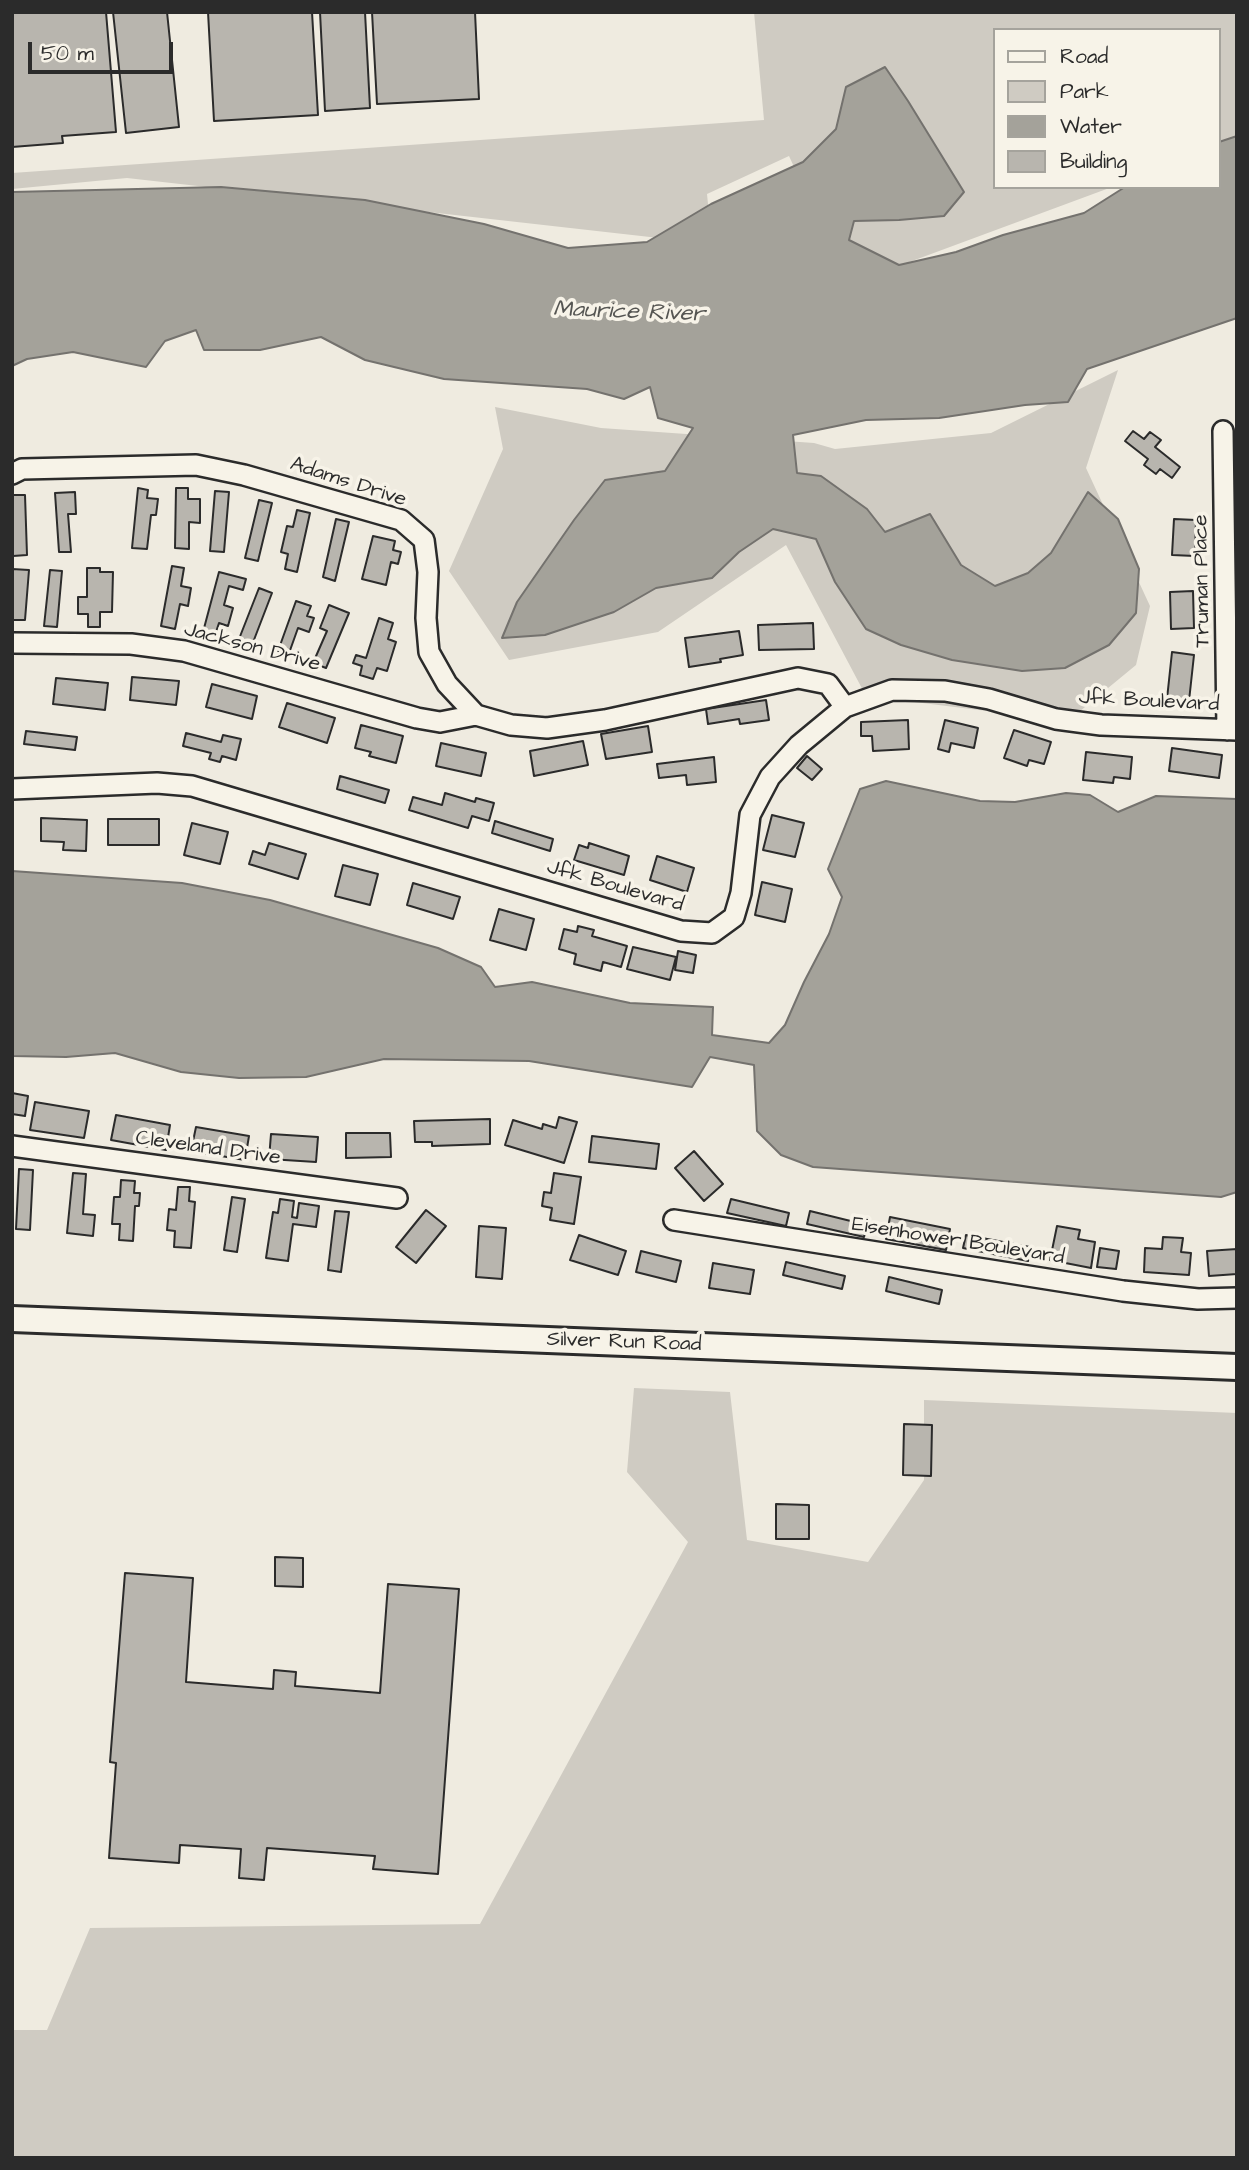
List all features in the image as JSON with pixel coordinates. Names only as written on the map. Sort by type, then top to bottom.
[{"type":"main road","name":"Silver Run Road","points":[[12,1319],[1237,1367]]},
{"type":"street","name":"Truman Place","points":[[1223,431],[1232,730]]},
{"type":"street","name":"Adams Drive","points":[[12,474],[22,469],[196,465],[244,475],[401,520],[424,540],[428,572],[426,618],[429,652],[447,684],[476,715]]},
{"type":"street","name":"Jackson Drive","points":[[12,643],[131,644],[184,651],[417,718],[440,722],[476,715]]},
{"type":"street","points":[[476,715],[511,724],[547,728],[605,720],[798,678],[828,684],[845,707]]},
{"type":"street","name":"Jfk Boulevard","points":[[12,789],[158,783],[192,786],[681,931],[712,933],[734,918],[741,892],[750,816],[770,777],[799,745],[845,707],[892,690],[945,691],[989,699],[1056,719],[1101,725],[1232,730]]},
{"type":"street","name":"Cleveland Drive","points":[[12,1146],[397,1198]]},
{"type":"street","name":"Eisenhower Boulevard","points":[[674,1220],[1123,1291],[1198,1299],[1237,1297]]},
{"type":"green space","points":[[754,12],[1237,12],[1237,141],[1221,146],[1221,28],[993,28],[993,189],[1107,189],[877,274],[834,254],[789,156],[707,194],[712,244],[127,178],[12,189],[12,173],[764,120]]},
{"type":"green space","points":[[1118,370],[1086,468],[1150,606],[1136,665],[1068,721],[866,696],[786,545],[658,632],[509,660],[449,571],[503,449],[495,407],[601,428],[814,443],[835,449],[991,433]]},
{"type":"green space","points":[[634,1388],[730,1392],[747,1540],[868,1562],[924,1480],[924,1400],[1237,1413],[1237,2158],[12,2158],[12,2030],[47,2030],[90,1928],[480,1924],[688,1542],[627,1472]]},
{"type":"water","name":"Maurice River","points":[[885,67],[964,192],[944,216],[854,221],[849,240],[899,265],[956,252],[1003,235],[1084,213],[1122,189],[1221,189],[1221,141],[1237,136],[1237,318],[1087,369],[1068,402],[1025,405],[939,418],[866,420],[793,435],[797,473],[821,476],[867,509],[885,532],[930,514],[961,565],[995,586],[1028,573],[1051,553],[1088,492],[1118,519],[1139,569],[1136,613],[1109,645],[1065,668],[1022,671],[952,660],[901,645],[866,629],[835,582],[816,539],[773,529],[739,552],[712,578],[656,588],[614,612],[545,635],[502,638],[517,602],[605,480],[665,471],[693,428],[658,418],[650,387],[624,399],[587,389],[444,379],[365,360],[321,337],[260,350],[204,350],[196,330],[165,341],[146,367],[73,352],[27,359],[12,366],[12,192],[221,187],[365,200],[484,224],[568,248],[647,242],[711,204],[803,162],[836,129],[846,87]]},
{"type":"water","points":[[886,781],[980,801],[1015,802],[1066,793],[1090,795],[1118,812],[1156,796],[1237,799],[1237,1192],[1221,1197],[813,1167],[781,1155],[757,1131],[754,1065],[710,1057],[692,1087],[529,1061],[384,1059],[306,1077],[239,1078],[181,1072],[115,1053],[66,1057],[12,1056],[12,871],[182,883],[270,900],[438,948],[481,967],[495,987],[532,982],[630,1003],[713,1007],[712,1035],[769,1043],[785,1025],[829,934],[842,897],[828,869],[860,789]]},
{"type":"building","points":[[12,12],[106,12],[116,132],[62,136],[63,143],[12,147]]},
{"type":"building","points":[[113,12],[167,12],[179,127],[126,133]]},
{"type":"building","points":[[208,12],[312,12],[318,115],[214,121]]},
{"type":"building","points":[[320,12],[365,12],[370,108],[325,111]]},
{"type":"building","points":[[372,12],[475,12],[479,99],[377,104]]},
{"type":"building","points":[[1133,431],[1144,439],[1150,432],[1161,440],[1155,447],[1180,467],[1172,478],[1160,469],[1156,474],[1144,465],[1148,459],[1125,441]]},
{"type":"building","points":[[138,488],[148,490],[147,498],[158,499],[156,515],[151,515],[147,549],[132,548]]},
{"type":"building","points":[[176,488],[188,488],[188,499],[200,499],[200,523],[189,522],[189,549],[175,548]]},
{"type":"building","points":[[215,491],[229,492],[224,552],[210,551]]},
{"type":"building","points":[[75,492],[76,514],[68,514],[71,552],[59,552],[55,493]]},
{"type":"building","points":[[12,495],[25,495],[27,555],[13,556]]},
{"type":"building","points":[[259,500],[272,503],[258,561],[245,558]]},
{"type":"building","points":[[297,510],[310,513],[297,572],[285,569],[288,554],[281,552],[287,526],[293,527]]},
{"type":"building","points":[[336,519],[349,522],[335,581],[323,577]]},
{"type":"building","points":[[1174,519],[1196,520],[1195,556],[1172,555]]},
{"type":"building","points":[[373,536],[395,541],[393,550],[401,552],[398,564],[391,562],[386,585],[362,579]]},
{"type":"building","points":[[172,566],[184,568],[181,586],[191,588],[188,606],[180,604],[175,629],[161,626]]},
{"type":"building","points":[[87,568],[113,572],[112,612],[100,612],[100,627],[88,627],[88,614],[78,614],[78,597],[87,597]]},
{"type":"building","points":[[12,569],[29,570],[25,620],[12,620]]},
{"type":"building","points":[[50,570],[62,571],[57,627],[44,626]]},
{"type":"building","points":[[219,572],[246,579],[243,590],[229,586],[224,605],[233,608],[228,626],[219,623],[215,635],[203,632]]},
{"type":"building","points":[[259,588],[272,593],[252,645],[239,639]]},
{"type":"building","points":[[1193,591],[1194,628],[1171,629],[1170,592]]},
{"type":"building","points":[[296,601],[311,606],[307,616],[314,618],[309,632],[298,628],[288,656],[278,651]]},
{"type":"building","points":[[329,605],[349,613],[326,668],[313,663],[327,631],[320,628]]},
{"type":"building","points":[[379,618],[393,623],[388,639],[396,642],[387,671],[377,668],[373,679],[360,675],[362,666],[353,663],[356,655],[366,658]]},
{"type":"building","points":[[813,623],[814,649],[759,650],[758,625]]},
{"type":"building","points":[[739,631],[743,655],[689,667],[685,638]]},
{"type":"building","points":[[1172,652],[1194,655],[1189,701],[1167,699]]},
{"type":"building","points":[[132,677],[179,681],[176,705],[130,700]]},
{"type":"building","points":[[56,678],[108,683],[105,710],[53,704]]},
{"type":"building","points":[[212,684],[257,696],[252,719],[206,707]]},
{"type":"building","points":[[766,700],[769,720],[740,724],[739,719],[708,724],[706,709]]},
{"type":"building","points":[[287,703],[335,718],[327,743],[279,727]]},
{"type":"building","points":[[908,720],[909,749],[873,751],[872,736],[861,736],[861,722]]},
{"type":"building","points":[[945,720],[978,728],[974,748],[951,743],[949,752],[938,749]]},
{"type":"building","points":[[361,725],[403,736],[396,763],[369,756],[371,752],[355,748]]},
{"type":"building","points":[[648,726],[652,752],[606,759],[601,734]]},
{"type":"building","points":[[1014,730],[1051,742],[1044,764],[1029,760],[1027,766],[1004,758]]},
{"type":"building","points":[[26,731],[77,737],[75,750],[24,744]]},
{"type":"building","points":[[186,733],[221,742],[223,735],[241,739],[236,760],[222,756],[220,762],[209,759],[211,753],[183,746]]},
{"type":"building","points":[[583,741],[588,765],[534,776],[530,751]]},
{"type":"building","points":[[441,743],[486,753],[481,776],[436,766]]},
{"type":"building","points":[[1172,748],[1222,755],[1219,778],[1169,771]]},
{"type":"building","points":[[1086,752],[1132,757],[1130,779],[1114,777],[1113,783],[1083,780]]},
{"type":"building","points":[[807,756],[822,769],[812,780],[797,768]]},
{"type":"building","points":[[714,757],[716,782],[687,785],[686,775],[659,778],[657,764]]},
{"type":"building","points":[[340,776],[389,790],[385,803],[337,789]]},
{"type":"building","points":[[445,793],[475,802],[476,798],[494,803],[489,821],[472,816],[468,828],[409,810],[413,797],[442,805]]},
{"type":"building","points":[[772,815],[804,823],[795,857],[763,850]]},
{"type":"building","points":[[41,818],[87,820],[86,851],[63,850],[64,842],[41,841]]},
{"type":"building","points":[[108,819],[159,819],[159,845],[108,845]]},
{"type":"building","points":[[495,821],[553,839],[550,851],[492,833]]},
{"type":"building","points":[[192,823],[228,832],[220,864],[184,855]]},
{"type":"building","points":[[269,843],[306,854],[298,879],[249,864],[253,851],[265,855]]},
{"type":"building","points":[[589,843],[629,856],[624,875],[574,860],[579,845],[588,848]]},
{"type":"building","points":[[657,856],[694,868],[687,892],[650,880]]},
{"type":"building","points":[[343,865],[378,874],[370,905],[335,896]]},
{"type":"building","points":[[762,882],[792,889],[785,922],[755,915]]},
{"type":"building","points":[[413,883],[460,897],[453,919],[407,905]]},
{"type":"building","points":[[499,909],[534,919],[526,950],[490,940]]},
{"type":"building","points":[[578,926],[594,930],[592,936],[627,946],[621,967],[603,962],[601,971],[574,964],[576,954],[559,949],[564,929],[577,932]]},
{"type":"building","points":[[633,947],[676,957],[670,980],[627,969]]},
{"type":"building","points":[[678,951],[696,955],[693,973],[675,970]]},
{"type":"building","points":[[12,1093],[28,1096],[25,1116],[12,1114]]},
{"type":"building","points":[[35,1102],[89,1111],[84,1138],[30,1130]]},
{"type":"building","points":[[116,1115],[170,1125],[166,1150],[111,1140]]},
{"type":"building","points":[[559,1117],[577,1122],[564,1163],[505,1145],[513,1120],[542,1129],[543,1124],[556,1128]]},
{"type":"building","points":[[490,1119],[490,1144],[432,1146],[432,1142],[415,1142],[414,1121]]},
{"type":"building","points":[[196,1127],[249,1136],[245,1160],[191,1151]]},
{"type":"building","points":[[346,1133],[390,1133],[391,1157],[346,1158]]},
{"type":"building","points":[[271,1134],[318,1137],[316,1162],[269,1159]]},
{"type":"building","points":[[592,1136],[659,1144],[656,1169],[589,1162]]},
{"type":"building","points":[[694,1151],[723,1184],[704,1201],[675,1168]]},
{"type":"building","points":[[19,1169],[33,1170],[30,1230],[16,1229]]},
{"type":"building","points":[[73,1173],[86,1174],[83,1214],[95,1215],[93,1236],[67,1233]]},
{"type":"building","points":[[554,1173],[581,1177],[574,1224],[550,1220],[552,1208],[542,1206],[544,1192],[551,1193]]},
{"type":"building","points":[[121,1180],[135,1181],[134,1193],[140,1193],[139,1206],[135,1206],[133,1241],[119,1240],[120,1224],[112,1224],[114,1197],[120,1197]]},
{"type":"building","points":[[178,1187],[190,1187],[189,1201],[195,1202],[191,1248],[174,1247],[175,1231],[167,1230],[169,1209],[176,1210]]},
{"type":"building","points":[[232,1197],[245,1199],[237,1252],[224,1250]]},
{"type":"building","points":[[280,1199],[294,1201],[292,1217],[297,1218],[299,1203],[319,1206],[316,1227],[293,1224],[288,1261],[266,1258],[273,1212],[278,1213]]},
{"type":"building","points":[[731,1199],[789,1213],[786,1226],[727,1213]]},
{"type":"building","points":[[426,1210],[446,1226],[416,1263],[396,1247]]},
{"type":"building","points":[[335,1211],[349,1212],[341,1272],[328,1270]]},
{"type":"building","points":[[810,1211],[867,1225],[864,1237],[807,1224]]},
{"type":"building","points":[[890,1217],[950,1229],[946,1250],[886,1239]]},
{"type":"building","points":[[479,1226],[506,1228],[502,1279],[476,1277]]},
{"type":"building","points":[[1057,1226],[1080,1230],[1078,1239],[1095,1242],[1091,1268],[1050,1260]]},
{"type":"building","points":[[579,1235],[626,1251],[618,1275],[570,1260]]},
{"type":"building","points":[[966,1235],[1030,1247],[1028,1261],[963,1248]]},
{"type":"building","points":[[1163,1237],[1183,1238],[1181,1252],[1191,1253],[1189,1275],[1144,1272],[1145,1248],[1162,1249]]},
{"type":"building","points":[[1100,1248],[1119,1251],[1116,1269],[1097,1267]]},
{"type":"building","points":[[1237,1249],[1237,1274],[1209,1276],[1207,1251]]},
{"type":"building","points":[[641,1251],[681,1261],[676,1282],[636,1272]]},
{"type":"building","points":[[786,1262],[845,1276],[842,1289],[783,1275]]},
{"type":"building","points":[[713,1263],[754,1270],[750,1294],[709,1288]]},
{"type":"building","points":[[889,1277],[942,1290],[939,1304],[886,1291]]},
{"type":"building","points":[[904,1424],[932,1425],[931,1476],[903,1475]]},
{"type":"building","points":[[776,1504],[809,1505],[809,1539],[776,1539]]},
{"type":"building","points":[[275,1557],[303,1558],[303,1587],[275,1586]]},
{"type":"building","points":[[125,1573],[193,1578],[186,1682],[273,1689],[274,1670],[296,1672],[295,1686],[380,1693],[388,1584],[459,1589],[438,1874],[373,1869],[375,1856],[267,1848],[264,1880],[239,1878],[241,1849],[180,1845],[179,1863],[109,1858],[116,1763],[110,1762]]}]
